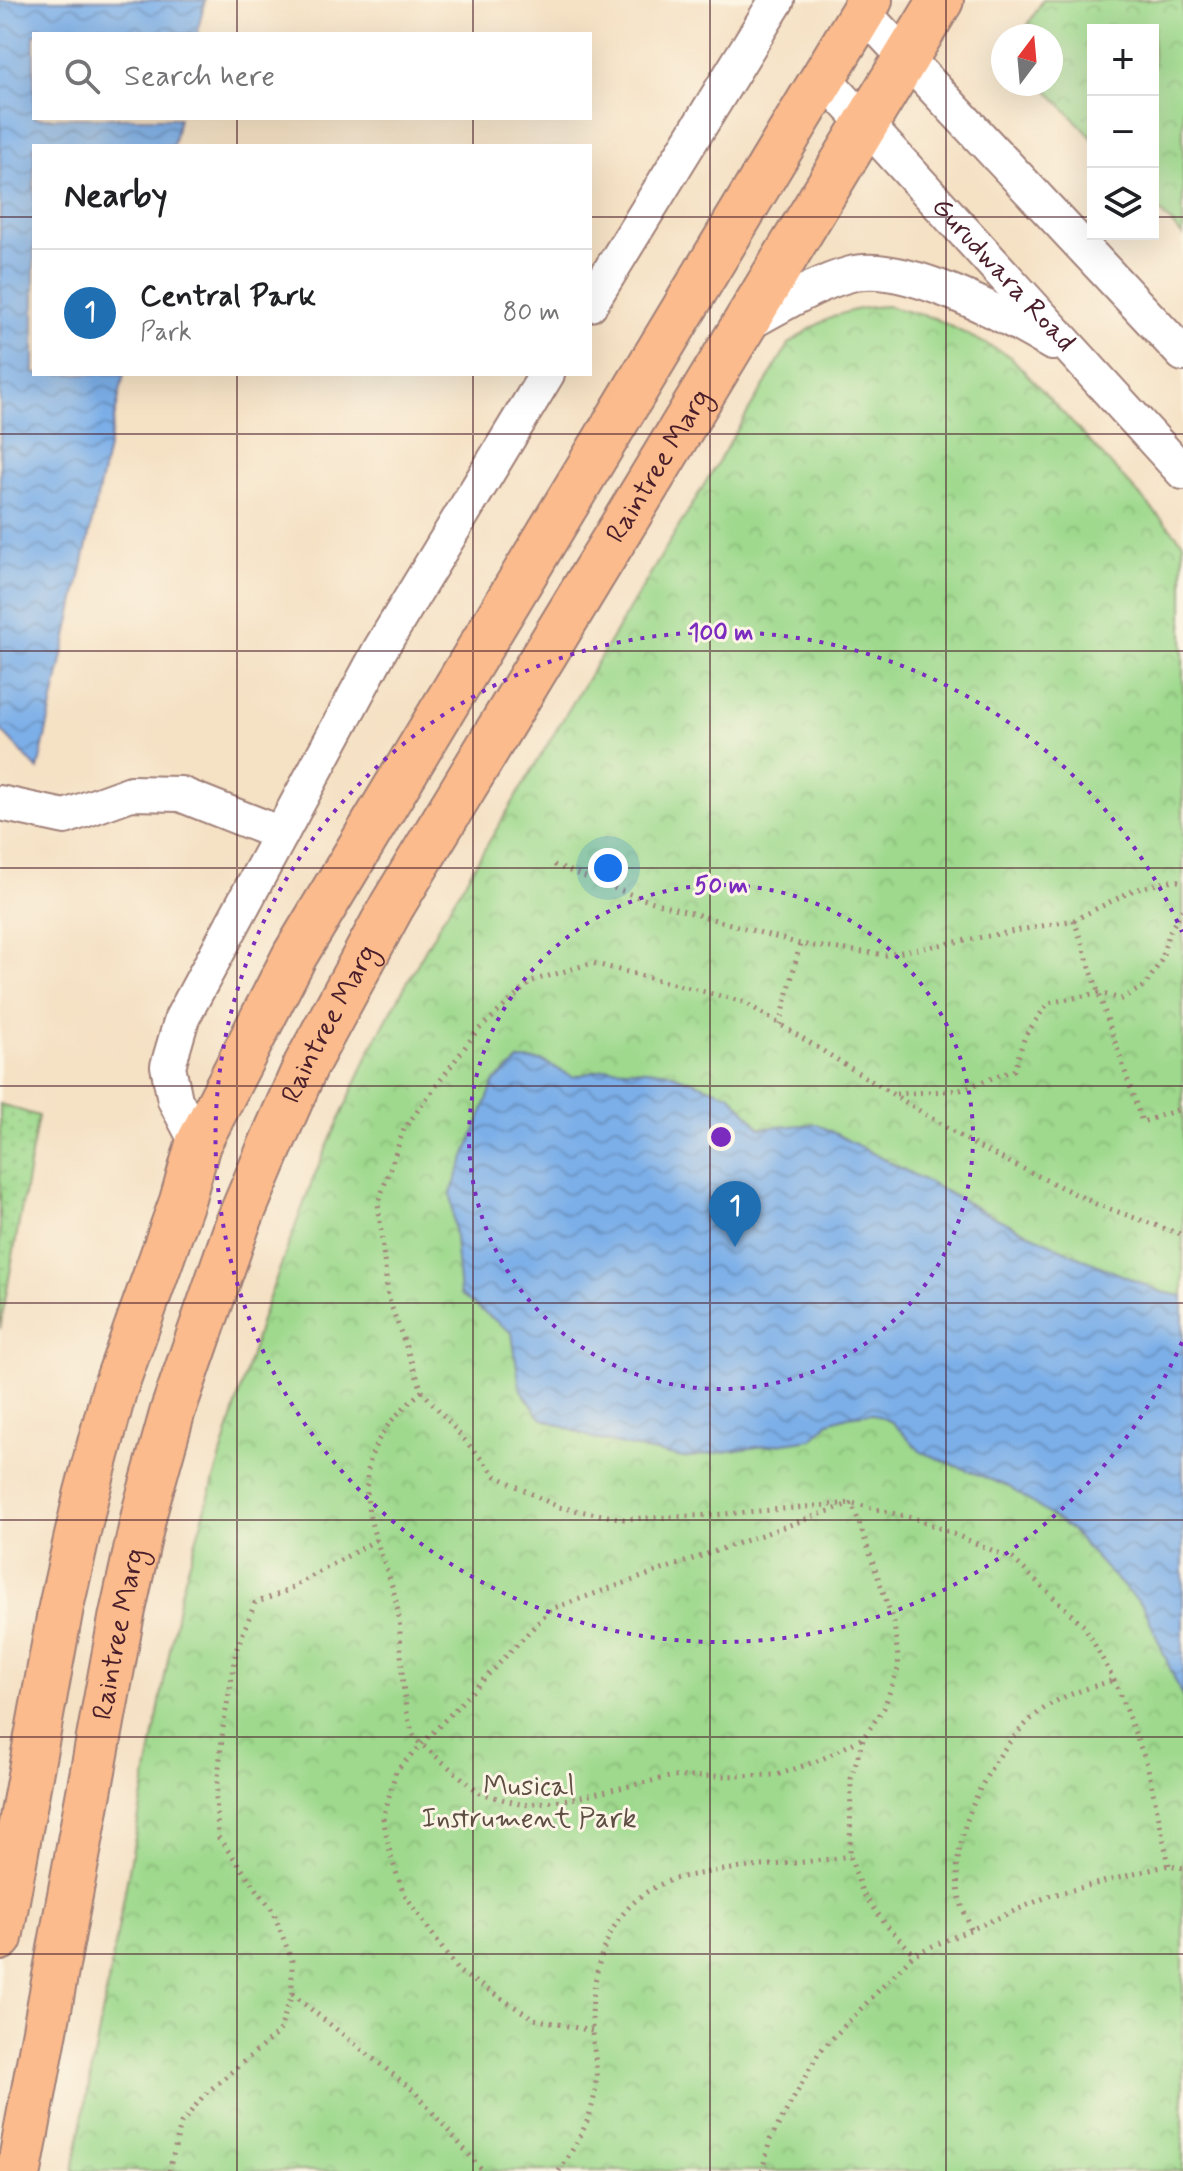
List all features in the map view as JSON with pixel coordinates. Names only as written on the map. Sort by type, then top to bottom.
[{"type":"main road","name":"Raintree Marg","points":[[19,2171],[121,1619],[145,1510],[173,1410],[238,1223],[306,1065],[392,906],[941,0]]},
{"type":"main road","points":[[0,1938],[61,1607],[86,1496],[114,1391],[182,1201],[198,1144],[295,955],[867,6]]},
{"type":"street","points":[[592,301],[777,0]]},
{"type":"street","points":[[867,6],[906,58],[1183,354]]},
{"type":"street","name":"Gurudwara Road","points":[[824,78],[1183,472]]},
{"type":"street","points":[[745,325],[825,283],[854,273],[880,273],[913,278],[949,292],[1038,335],[1076,358]]},
{"type":"street","points":[[198,1144],[175,1100],[168,1066],[182,1018],[381,648],[546,376]]},
{"type":"street","points":[[0,803],[65,817],[131,793],[180,794],[281,834]]},
{"type":"path","points":[[554,865],[643,899],[800,944],[886,955],[1074,920],[1134,890],[1173,880],[1183,882]]},
{"type":"path","points":[[896,1094],[960,1090],[1014,1070],[1025,1036],[1048,1003],[1099,993],[1121,999],[1145,986],[1162,959],[1168,934],[1183,909]]},
{"type":"path","points":[[1074,920],[1142,1122],[1183,1108]]},
{"type":"path","points":[[780,1025],[800,944]]},
{"type":"path","points":[[1169,1865],[1147,1764],[1114,1680],[1085,1627],[1013,1559],[920,1520],[852,1503],[624,1519],[558,1507],[496,1476],[422,1391],[388,1297],[378,1203],[404,1129],[477,1031],[532,981],[592,963],[744,1002],[978,1147],[1096,1204],[1183,1235]]},
{"type":"path","points":[[422,1391],[397,1413],[377,1438],[368,1469],[366,1505],[399,1615],[404,1696],[414,1738],[480,1793],[523,1805],[576,1798],[669,1777],[777,1775],[820,1760],[863,1738]]},
{"type":"path","points":[[852,1503],[894,1623],[899,1666],[884,1708],[863,1738],[851,1779],[850,1856],[862,1892],[886,1925],[914,1954]]},
{"type":"path","points":[[592,2031],[534,2019],[458,1971],[403,1892],[391,1857],[383,1818],[396,1771],[551,1609],[852,1503]]},
{"type":"path","points":[[169,2171],[181,2124],[204,2095],[279,2032],[292,1994],[292,1961],[273,1911],[218,1837],[216,1797],[223,1728],[237,1648],[255,1603],[282,1593],[376,1540]]},
{"type":"path","points":[[971,1929],[959,1893],[959,1857],[972,1807],[990,1768],[1012,1737],[1049,1705],[1071,1693],[1114,1680]]},
{"type":"path","points":[[559,2171],[591,2114],[597,2081],[592,1996],[601,1952],[619,1917],[640,1898],[673,1879],[734,1868],[850,1856]]},
{"type":"path","points":[[762,2171],[770,2140],[820,2051],[914,1954],[1049,1896],[1169,1865],[1183,1868]]},
{"type":"path","points":[[292,1994],[415,2092],[483,2171]]},
{"type":"green space","points":[[1043,0],[1183,0],[1183,236],[1159,210],[1159,24],[1087,24],[1087,133],[1053,96],[1063,96],[1063,24],[1028,24]]},
{"type":"green space","name":"Musical Instrument Park","points":[[886,306],[934,318],[1010,356],[1183,542],[1183,2171],[73,2171],[180,1595],[263,1314],[313,1179],[371,1048],[440,923],[789,344],[834,316]]},
{"type":"green space","points":[[0,1104],[38,1116],[0,1329]]},
{"type":"water","points":[[0,0],[205,0],[197,32],[32,32],[32,120],[179,120],[173,144],[32,144],[32,376],[124,376],[38,770],[0,729]]},
{"type":"water","points":[[520,1060],[543,1061],[573,1077],[608,1068],[664,1071],[731,1095],[760,1128],[817,1124],[990,1215],[1162,1292],[1183,1296],[1183,1699],[1144,1607],[1070,1529],[1009,1487],[921,1452],[892,1422],[871,1413],[848,1416],[829,1422],[812,1439],[683,1458],[595,1439],[541,1418],[520,1388],[512,1333],[460,1294],[451,1193],[494,1082]]},
{"type":"place","name":"Central Park","points":[[735,1247]]}]
